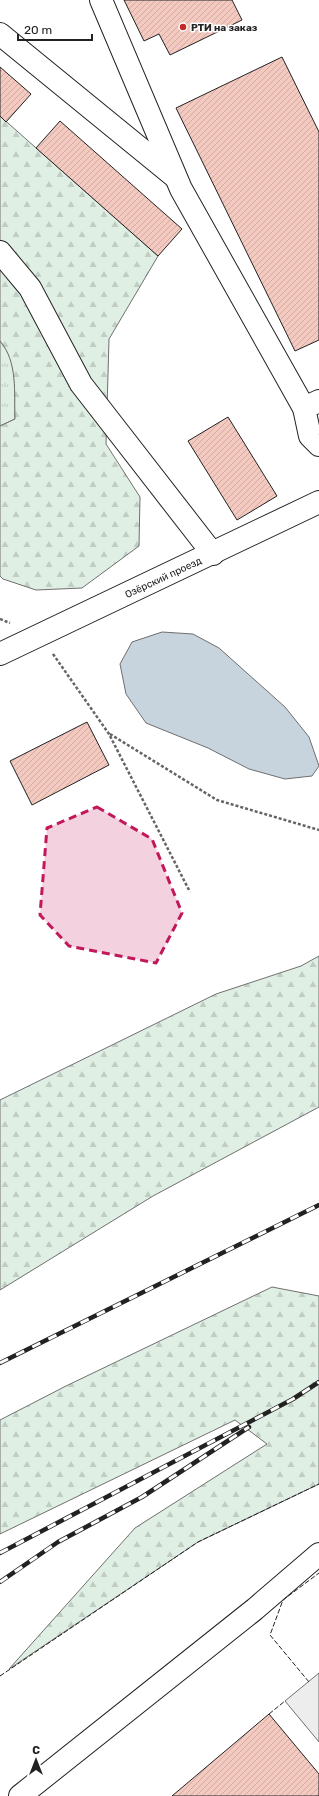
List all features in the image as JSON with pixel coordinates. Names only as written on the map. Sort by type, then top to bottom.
[{"type":"street","points":[[101,0],[181,189],[312,404],[310,436],[319,445]]},
{"type":"street","points":[[0,34],[176,178]]},
{"type":"street","points":[[0,252],[30,288],[81,384],[214,554]]},
{"type":"street","name":"Озёрский проезд","points":[[4,653],[214,554],[319,502]]},
{"type":"street","points":[[20,1796],[255,1609],[319,1554]]},
{"type":"path","points":[[0,619],[40,636],[109,734],[190,892]]},
{"type":"path","points":[[109,734],[217,800],[319,830]]},
{"type":"highlighted area","points":[[97,807],[152,839],[182,913],[156,963],[69,946],[40,915],[47,828]]},
{"type":"green space","points":[[0,116],[158,256],[109,339],[106,444],[140,497],[139,546],[82,588],[36,590],[3,579],[0,576],[0,426],[15,419],[15,388],[10,358],[0,341]]},
{"type":"green space","points":[[0,341],[6,349],[13,368],[15,388],[15,419],[0,426]]},
{"type":"green space","points":[[319,956],[319,1107],[153,1196],[0,1290],[0,1100],[216,994],[301,966]]},
{"type":"green space","points":[[272,1287],[319,1296],[319,1484],[198,1542],[9,1669],[135,1528],[267,1444],[235,1420],[0,1534],[0,1420],[66,1386]]},
{"type":"shaded area","points":[[162,632],[193,634],[219,648],[285,707],[309,737],[319,766],[312,776],[285,779],[249,769],[208,748],[146,723],[126,694],[120,664],[132,642]]},
{"type":"shaded area","points":[[319,1673],[319,1742],[285,1701]]},
{"type":"building","name":"РТИ на заказ","points":[[124,0],[232,0],[242,20],[170,55],[159,34],[144,41]]},
{"type":"building","points":[[282,57],[319,132],[319,340],[295,351],[176,108]]},
{"type":"building","points":[[0,67],[31,94],[6,122],[0,116]]},
{"type":"building","points":[[60,121],[182,229],[158,256],[36,148]]},
{"type":"building","points":[[228,417],[277,496],[237,520],[188,441]]},
{"type":"building","points":[[87,722],[109,765],[32,805],[10,761]]},
{"type":"building","points":[[269,1714],[319,1774],[319,1796],[172,1796]]},
{"type":"railway","points":[[0,1363],[319,1205]]},
{"type":"railway","points":[[0,1553],[293,1399],[319,1382]]},
{"type":"railway","points":[[0,1582],[58,1542],[142,1497],[249,1427]]},
{"type":"fence","points":[[0,1676],[198,1542],[319,1484]]},
{"type":"fence","points":[[309,1682],[270,1635],[283,1600],[319,1573]]},
{"type":"fence","points":[[269,1714],[285,1701]]},
{"type":"place","name":"РТИ на заказ","points":[[183,27]]}]
